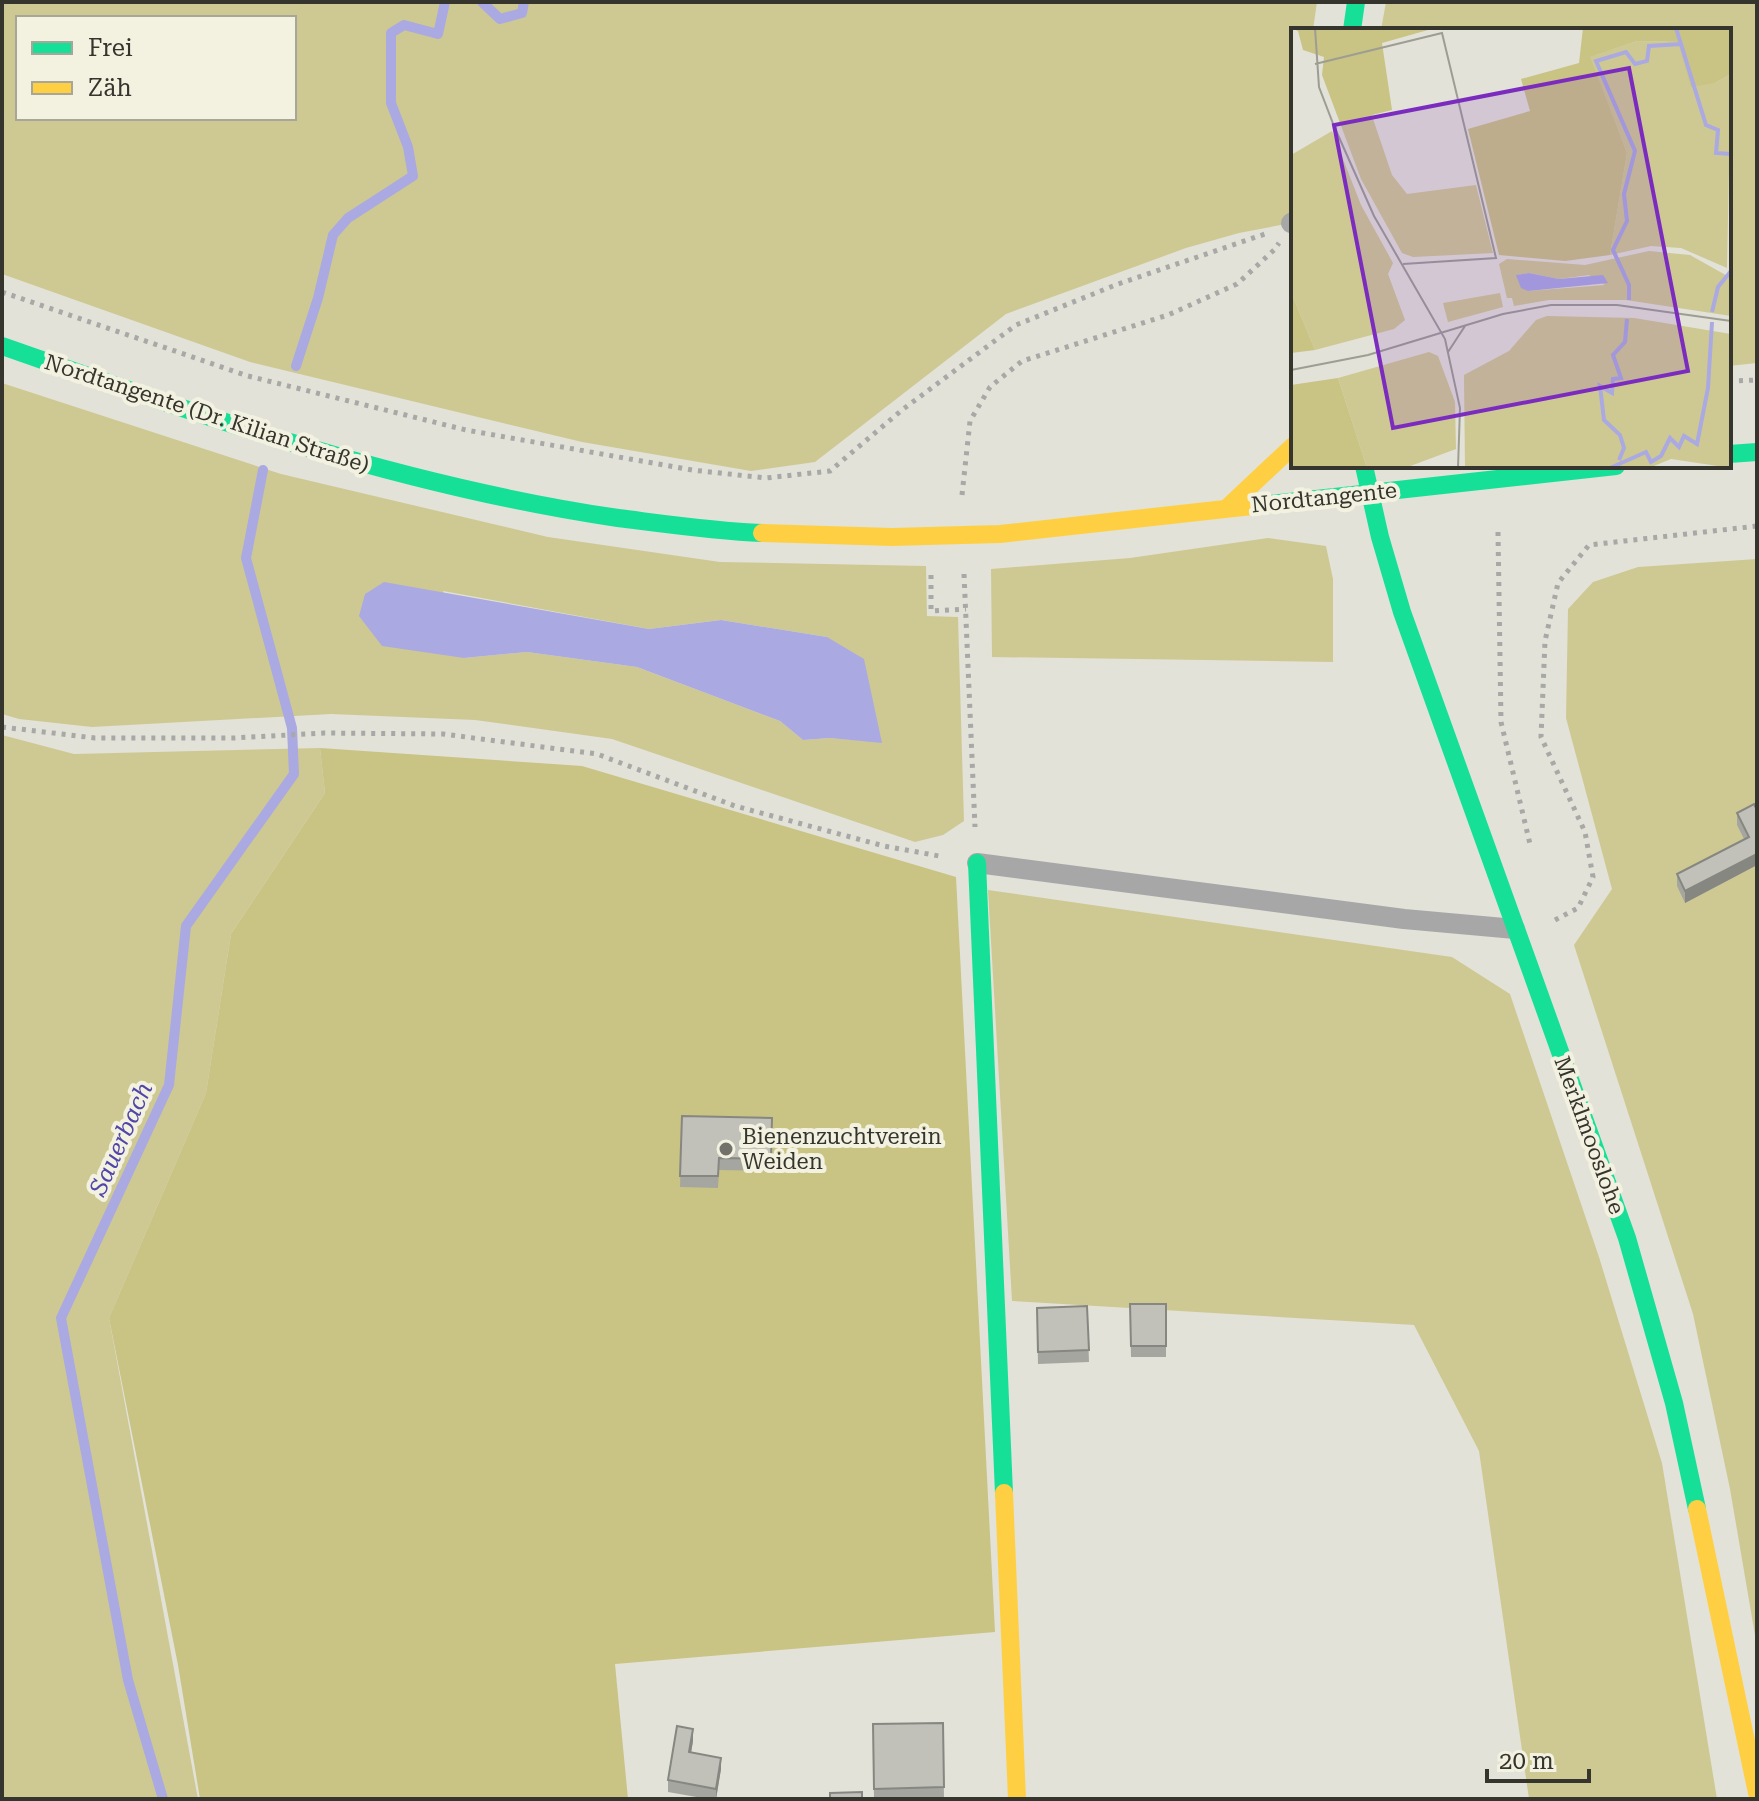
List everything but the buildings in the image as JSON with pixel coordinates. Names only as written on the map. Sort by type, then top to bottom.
[{"type":"street","points":[[1352,28],[1356,2]]},
{"type":"street","name":"Nordtangente (Dr. Kilian Straße)","points":[[2,346],[199,415],[337,458],[537,506],[713,531],[930,536],[1000,534],[1080,526]]},
{"type":"street","points":[[1228,507],[1291,448]]},
{"type":"street","points":[[1731,454],[1757,452]]},
{"type":"street","name":"Merklmooslohe","points":[[1364,468],[1402,612],[1627,1238],[1670,1388],[1757,1793]]},
{"type":"street","name":"Nordtangente","points":[[1080,526],[1597,468]]},
{"type":"street","points":[[977,863],[1017,1799]]},
{"type":"lane","points":[[977,863],[1404,919],[1515,929]]},
{"type":"path","points":[[2,292],[248,376],[466,430],[692,470],[766,478],[830,471],[902,410],[1016,325],[1118,284],[1250,240],[1291,222]]},
{"type":"path","points":[[962,495],[970,421],[990,387],[1022,361],[1168,315],[1237,284],[1274,250],[1291,224]]},
{"type":"path","points":[[1731,381],[1757,380]]},
{"type":"path","points":[[1549,924],[1578,908],[1593,877],[1585,832],[1541,737],[1545,641],[1558,583],[1589,545],[1757,526]]},
{"type":"path","points":[[930,536],[931,611],[966,609]]},
{"type":"path","points":[[2,727],[95,738],[443,734],[597,754],[735,806],[884,846],[977,863],[964,574]]},
{"type":"shaded area","points":[[2,2],[1317,2],[1313,28],[1291,28],[1291,223],[1186,248],[1006,314],[815,462],[751,471],[582,442],[250,362],[2,274]]},
{"type":"shaded area","points":[[1386,2],[1757,2],[1757,363],[1731,366],[1731,28],[1381,28]]},
{"type":"shaded area","points":[[2,383],[281,474],[548,537],[720,562],[926,566],[927,616],[958,617],[964,821],[943,835],[915,842],[612,739],[475,720],[331,714],[92,727],[19,719],[2,714]],"holes":[[[443,591],[649,629],[721,620],[827,637],[881,742],[830,738],[803,740],[780,721],[637,667],[527,652],[464,658]]]},
{"type":"shaded area","points":[[1268,538],[1326,546],[1333,579],[1333,662],[992,657],[991,569],[1130,558]]},
{"type":"shaded area","points":[[1757,559],[1757,1647],[1730,1489],[1693,1314],[1574,945],[1612,889],[1566,718],[1568,609],[1593,582],[1638,567]]},
{"type":"shaded area","points":[[2,735],[74,754],[320,748],[325,793],[231,934],[206,1093],[109,1318],[198,1799],[2,1799]]},
{"type":"shaded area","points":[[320,748],[582,766],[956,877],[995,1632],[615,1664],[628,1799],[200,1799],[178,1665],[109,1318],[206,1093],[231,934],[325,793]]},
{"type":"shaded area","points":[[988,890],[1452,957],[1510,994],[1599,1257],[1662,1463],[1717,1799],[1529,1799],[1479,1451],[1414,1325],[1012,1301]]},
{"type":"water","points":[[384,582],[649,629],[721,620],[827,637],[864,659],[882,743],[830,738],[803,740],[780,721],[637,667],[527,652],[464,658],[382,646],[359,616],[365,594]]},
{"type":"waterway","name":"Sauerbach","points":[[296,366],[318,298],[333,235],[348,218],[413,176],[408,147],[391,103],[391,33],[404,25],[438,34],[445,2]]},
{"type":"waterway","name":"Sauerbach","points":[[482,2],[500,19],[522,13],[524,2]]},
{"type":"waterway","name":"Sauerbach","points":[[163,1799],[128,1680],[61,1318],[169,1085],[186,926],[294,774],[292,728],[246,558],[263,470]]},
{"type":"traffic: fast","points":[[1352,28],[1356,2]]},
{"type":"traffic: fast","points":[[2,346],[230,423],[383,469],[539,505],[618,518],[762,533]]},
{"type":"traffic: fast","points":[[1731,454],[1757,452]]},
{"type":"traffic: fast","points":[[1364,468],[1402,612],[1627,1238],[1674,1403],[1697,1509]]},
{"type":"traffic: fast","points":[[1252,506],[1598,468]]},
{"type":"traffic: fast","points":[[977,863],[1004,1493]]},
{"type":"traffic: slow","points":[[1228,507],[1291,448]]},
{"type":"traffic: slow","points":[[762,533],[892,537],[1000,534],[1252,506]]},
{"type":"traffic: slow","points":[[1004,1493],[1017,1799]]},
{"type":"traffic: slow","points":[[1697,1509],[1757,1793]]},
{"type":"place","name":"Bienenzuchtverein Weiden","points":[[726,1149]]}]
